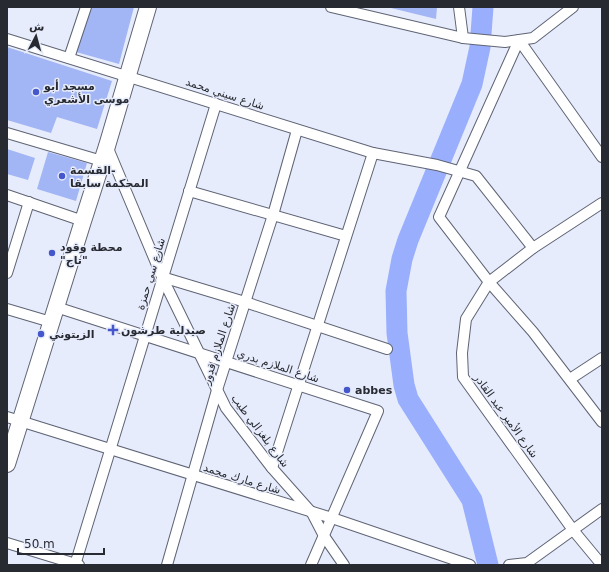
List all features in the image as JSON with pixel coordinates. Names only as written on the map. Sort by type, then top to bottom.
[{"type":"main road","points":[[7,464],[14,419],[56,307],[82,220],[105,154],[148,7]]},
{"type":"street","points":[[69,58],[86,7]]},
{"type":"street","points":[[331,7],[463,38],[505,42],[533,38],[574,7]]},
{"type":"street","points":[[459,7],[463,38]]},
{"type":"street","name":"شارع سيني محمد","points":[[7,39],[373,153],[437,165],[476,176],[533,248]]},
{"type":"street","points":[[519,40],[602,157]]},
{"type":"street","points":[[519,40],[439,217],[489,282],[534,332],[602,422]]},
{"type":"street","name":"شارع سي حمزة","points":[[77,565],[162,277],[216,104]]},
{"type":"street","name":"شارع الملازم قدور","points":[[167,565],[194,476],[217,390],[273,215],[297,130]]},
{"type":"street","points":[[7,133],[105,154]]},
{"type":"street","points":[[272,468],[373,153]]},
{"type":"street","name":"شارع بلغزالي طيب","points":[[105,154],[162,277],[226,408],[272,468],[312,513],[324,536],[344,565]]},
{"type":"street","points":[[189,191],[346,236]]},
{"type":"street","points":[[7,195],[82,220]]},
{"type":"street","points":[[7,273],[29,202]]},
{"type":"street","name":"شارع الأمير عبد القادر","points":[[602,203],[533,248],[489,282],[466,319],[462,353],[463,377],[573,530],[602,565]]},
{"type":"street","points":[[162,277],[318,325],[387,349]]},
{"type":"street","name":"شارع الملازم بدري","points":[[56,307],[378,411],[332,518]]},
{"type":"street","points":[[7,310],[51,322]]},
{"type":"street","points":[[570,379],[602,358]]},
{"type":"street","name":"شارع مارك محمد","points":[[14,419],[332,518],[442,561],[470,565]]},
{"type":"street","points":[[508,565],[527,563],[602,509]]},
{"type":"street","points":[[312,565],[332,518]]},
{"type":"street","points":[[7,542],[77,565]]},
{"type":"building","points":[[90,7],[134,7],[119,64],[76,52]]},
{"type":"building","points":[[437,7],[436,19],[391,8]]},
{"type":"building","name":"مسجد أبو موسى الأشعري","points":[[7,47],[112,81],[97,129],[57,117],[51,133],[7,120]]},
{"type":"building","points":[[7,149],[35,158],[28,180],[7,174]]},
{"type":"building","name":"القسمة- المحكمة سابقا","points":[[48,152],[87,163],[76,201],[37,189]]},
{"type":"waterway","points":[[483,7],[480,47],[472,84],[408,240],[402,259],[396,291],[397,333],[404,385],[408,399],[472,500],[488,565]]},
{"type":"place","name":"مسجد أبو موسى الأشعري","points":[[36,92]]},
{"type":"place","name":"القسمة- المحكمة سابقا","points":[[62,176]]},
{"type":"place","name":"محطة وقود \"تاج\"","points":[[52,253]]},
{"type":"place","name":"صيدلية طرشون","points":[[113,330]]},
{"type":"place","name":"الزيتوني","points":[[41,334]]},
{"type":"place","name":"abbes","points":[[347,390]]}]
